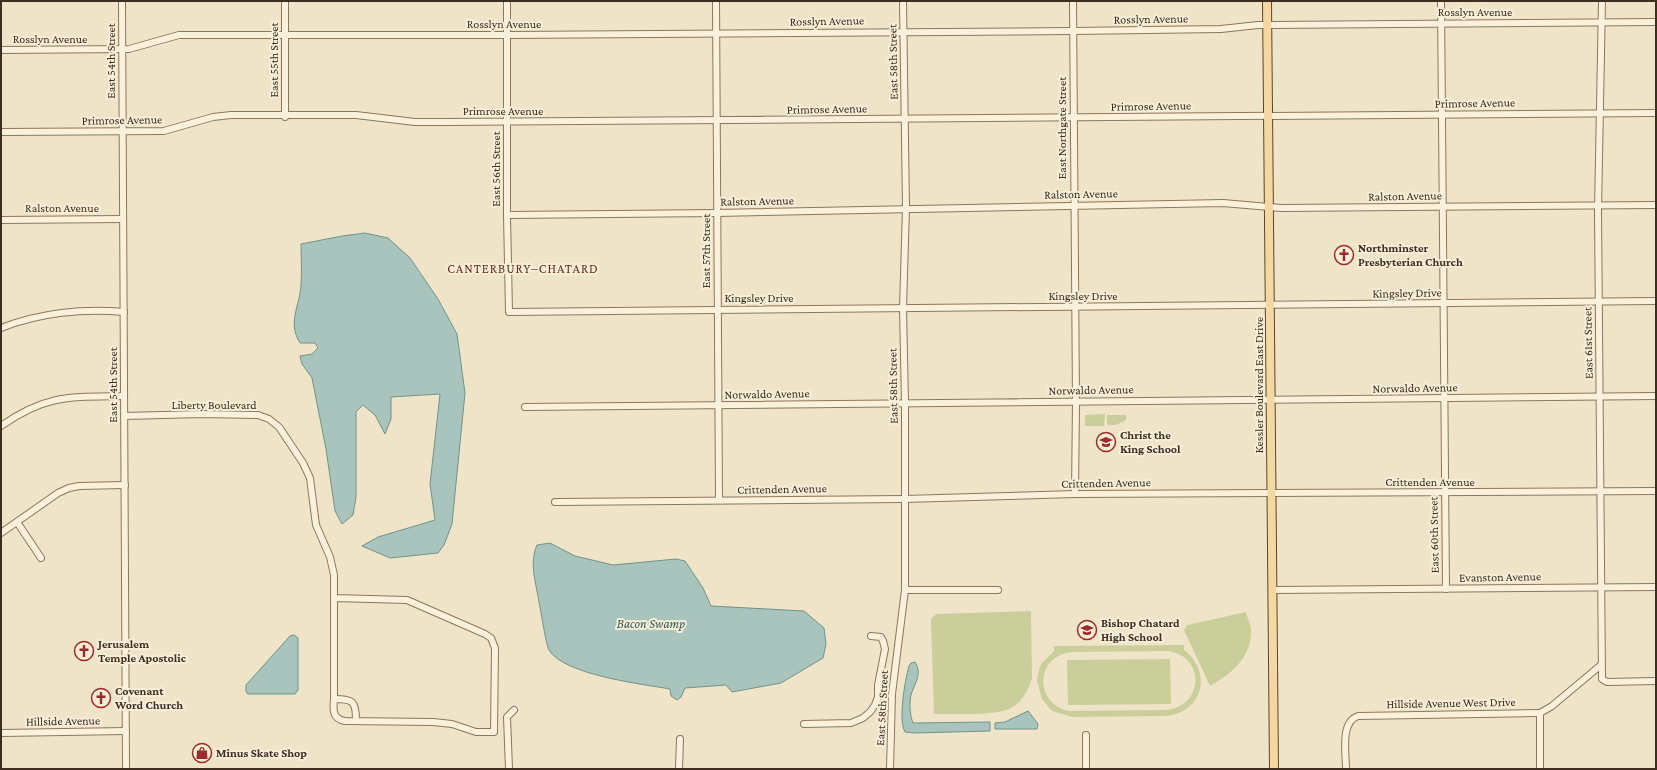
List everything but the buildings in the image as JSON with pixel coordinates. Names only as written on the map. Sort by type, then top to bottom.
[{"type":"main road","name":"Kessler Boulevard East Drive","points":[[1268,1],[1274,769]]},
{"type":"street","name":"East 54th Street","points":[[122,1],[126,769]]},
{"type":"street","name":"East 55th Street","points":[[284,1],[285,117]]},
{"type":"street","name":"East 56th Street","points":[[507,1],[507,215],[510,312]]},
{"type":"street","name":"East 57th Street","points":[[716,1],[719,500]]},
{"type":"street","name":"East 58th Street","points":[[890,769],[892,694],[904,608],[905,590],[905,403],[903,308],[906,208],[903,1]]},
{"type":"street","name":"East Northgate Street","points":[[1073,1],[1076,494]]},
{"type":"street","name":"East 60th Street","points":[[1441,1],[1446,589]]},
{"type":"street","name":"East 61st Street","points":[[1602,1],[1598,205],[1602,679],[1607,682],[1656,681]]},
{"type":"street","name":"Rosslyn Avenue","points":[[1,50],[131,49],[175,36],[507,36],[903,31],[1073,31],[1221,29],[1268,25],[1656,22]]},
{"type":"street","name":"Primrose Avenue","points":[[1,132],[123,132],[170,130],[222,116],[285,117],[356,115],[415,122],[507,122],[1656,113]]},
{"type":"street","name":"Ralston Avenue","points":[[507,215],[717,213],[906,208],[1223,203],[1270,207],[1656,205]]},
{"type":"street","name":"Ralston Avenue","points":[[1,220],[123,219]]},
{"type":"street","name":"Kingsley Drive","points":[[510,312],[1656,301]]},
{"type":"street","points":[[1,328],[30,319],[58,313],[90,311],[124,312]]},
{"type":"street","points":[[1,426],[29,408],[57,399],[82,396],[124,396]]},
{"type":"street","name":"Norwaldo Avenue","points":[[525,407],[1656,396]]},
{"type":"street","name":"Liberty Boulevard","points":[[124,416],[202,414],[258,415],[275,423],[290,441],[309,474],[316,525],[332,566],[335,581],[334,598],[334,699],[333,711],[336,717],[342,721],[356,720],[443,723],[472,731],[494,732],[494,648],[493,641],[488,636],[407,600],[334,598]]},
{"type":"street","points":[[1,533],[58,493],[69,488],[79,486],[125,485]]},
{"type":"street","name":"Crittenden Avenue","points":[[555,502],[904,499],[1076,494],[1656,492]]},
{"type":"street","points":[[17,522],[41,558]]},
{"type":"street","name":"Evanston Avenue","points":[[1273,590],[1656,586]]},
{"type":"street","points":[[905,590],[998,590]]},
{"type":"street","points":[[804,724],[843,724],[856,722],[864,717],[873,708],[877,699],[884,645],[881,636],[871,636]]},
{"type":"street","points":[[1540,769],[1540,713],[1552,706],[1602,665]]},
{"type":"street","points":[[878,693],[892,694]]},
{"type":"street","points":[[334,699],[346,699],[354,703],[356,709],[356,720]]},
{"type":"street","points":[[509,769],[507,717],[514,710]]},
{"type":"street","name":"Hillside Avenue West Drive","points":[[1346,769],[1346,728],[1351,719],[1362,715],[1540,713]]},
{"type":"street","name":"Hillside Avenue","points":[[1,733],[126,731]]},
{"type":"street","points":[[1086,736],[1086,769]]},
{"type":"street","points":[[679,769],[680,739]]},
{"type":"green space","points":[[1105,414],[1104,426],[1085,426],[1085,415]]},
{"type":"green space","points":[[1107,415],[1126,415],[1126,420],[1116,425],[1107,425]]},
{"type":"green space","points":[[1031,611],[1032,679],[1027,690],[1017,704],[1003,711],[994,713],[934,714],[931,619],[936,614]]},
{"type":"green space","points":[[1246,612],[1251,628],[1249,647],[1240,663],[1233,670],[1210,686],[1184,630],[1187,625]]},
{"type":"green space","points":[[1184,645],[1184,650],[1193,659],[1199,669],[1201,679],[1200,690],[1196,699],[1189,707],[1179,713],[1167,716],[1073,717],[1055,712],[1050,709],[1042,699],[1037,681],[1039,669],[1042,663],[1054,651],[1054,646]],"holes":[[[1165,651],[1178,654],[1188,660],[1193,669],[1196,680],[1194,690],[1188,699],[1179,706],[1166,710],[1069,711],[1057,706],[1049,699],[1045,690],[1044,680],[1046,670],[1051,661],[1060,655],[1072,652]]]},
{"type":"green space","points":[[1170,659],[1171,704],[1068,705],[1067,660]]},
{"type":"water","points":[[365,233],[388,238],[410,258],[438,299],[457,334],[465,393],[452,524],[444,545],[438,553],[390,558],[362,546],[378,537],[435,520],[430,484],[440,394],[391,397],[391,419],[385,434],[375,415],[363,405],[356,412],[356,497],[353,515],[342,524],[335,511],[326,449],[312,378],[302,364],[300,356],[312,354],[318,348],[315,343],[300,343],[296,335],[294,321],[301,285],[301,244]]},
{"type":"water","name":"Bacon Swamp","points":[[550,543],[575,556],[613,565],[676,559],[685,561],[703,588],[711,606],[804,611],[824,628],[826,644],[823,658],[781,683],[732,692],[726,685],[685,688],[681,697],[677,700],[671,696],[670,689],[605,677],[570,666],[557,659],[549,650],[535,580],[533,566],[537,545]]},
{"type":"water","points":[[294,635],[298,638],[298,690],[295,694],[248,694],[246,692],[246,685],[290,636]]},
{"type":"water","points":[[915,662],[918,675],[910,702],[913,723],[990,722],[990,731],[905,732],[902,719],[904,690],[909,666],[911,663]]},
{"type":"water","points":[[1028,711],[1038,724],[1037,729],[995,729],[995,723],[1005,722]]},
{"type":"place","name":"Northminster Presbyterian Church","points":[[1344,255]]},
{"type":"place","name":"Christ the King School","points":[[1106,442]]},
{"type":"place","name":"Bishop Chatard High School","points":[[1087,630]]},
{"type":"place","name":"Jerusalem Temple Apostolic","points":[[84,651]]},
{"type":"place","name":"Covenant Word Church","points":[[101,698]]},
{"type":"place","name":"Minus Skate Shop","points":[[202,753]]},
{"type":"district","name":"CANTERBURY–CHATARD","points":[[523,268]]}]
